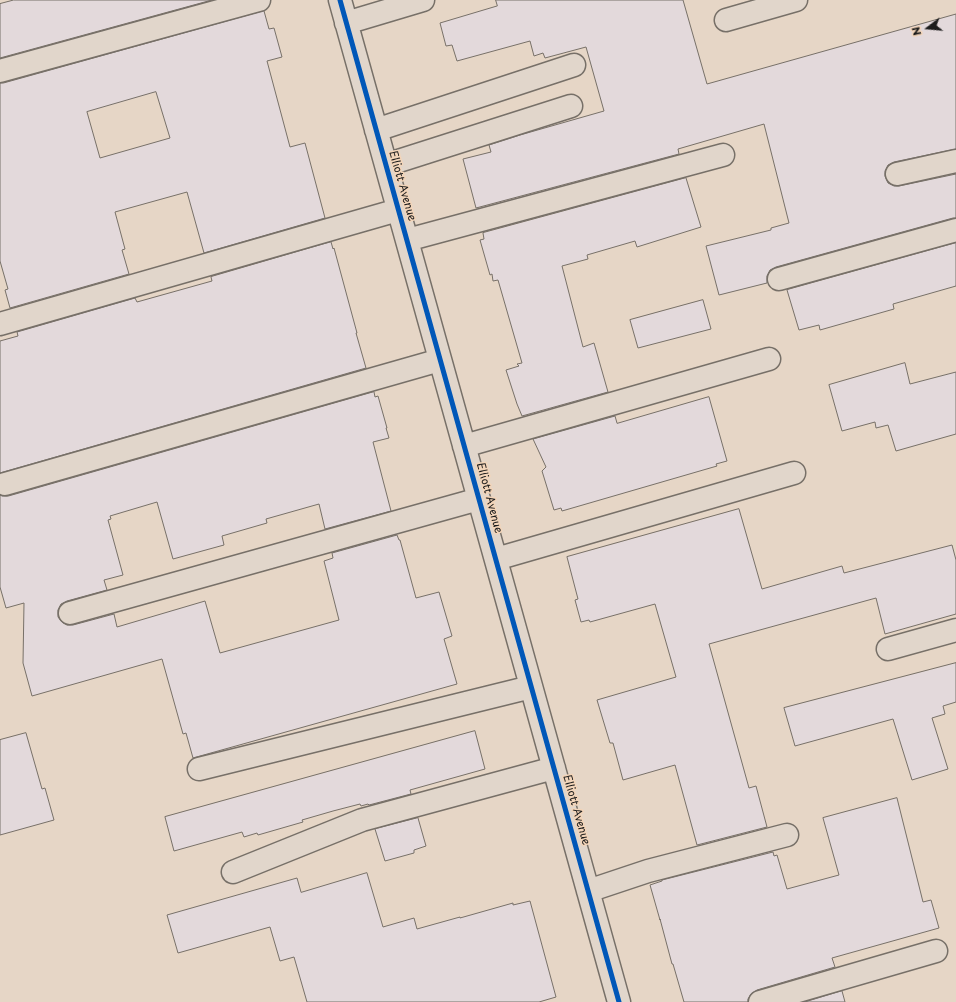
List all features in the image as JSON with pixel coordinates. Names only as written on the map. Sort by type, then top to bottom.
[{"type":"street","points":[[0,71],[259,0]]},
{"type":"street","name":"Elliott Avenue","points":[[340,0],[619,1002]]},
{"type":"street","points":[[346,23],[423,0]]},
{"type":"street","points":[[726,20],[796,0]]},
{"type":"street","points":[[376,130],[574,65]]},
{"type":"street","points":[[386,165],[571,106]]},
{"type":"street","points":[[407,240],[723,155]]},
{"type":"street","points":[[897,174],[956,161]]},
{"type":"street","points":[[0,324],[398,210]]},
{"type":"street","points":[[779,280],[956,230]]},
{"type":"street","points":[[464,446],[769,359]]},
{"type":"street","points":[[4,484],[440,360]]},
{"type":"street","points":[[496,559],[794,473]]},
{"type":"street","points":[[70,613],[479,499]]},
{"type":"street","points":[[888,649],[956,630]]},
{"type":"street","points":[[199,769],[531,686]]},
{"type":"street","points":[[233,872],[362,820],[554,768]]},
{"type":"street","points":[[588,891],[648,871],[787,835]]},
{"type":"street","points":[[760,1002],[936,951]]},
{"type":"building","points":[[14,0],[212,0],[0,58],[0,4]]},
{"type":"building","points":[[496,0],[683,0],[707,84],[956,14],[956,149],[894,162],[888,165],[885,171],[885,176],[888,183],[894,186],[899,186],[956,174],[956,218],[776,267],[770,270],[767,276],[767,283],[719,295],[706,246],[771,230],[771,228],[789,223],[764,124],[678,149],[679,154],[476,208],[463,159],[491,152],[489,145],[604,111],[586,47],[545,58],[543,53],[534,56],[530,41],[457,61],[452,45],[446,46],[440,23],[497,6]]},
{"type":"building","points":[[264,11],[269,29],[274,28],[282,57],[267,61],[290,147],[305,143],[325,218],[204,253],[187,192],[115,212],[125,249],[122,250],[129,274],[10,308],[5,290],[8,289],[0,261],[0,83]],"holes":[[[156,92],[170,138],[100,158],[87,112]]]},
{"type":"building","points":[[686,178],[701,227],[637,247],[635,241],[587,255],[588,259],[562,266],[583,347],[594,343],[608,392],[522,416],[506,370],[519,366],[517,364],[522,363],[498,280],[493,281],[492,274],[490,275],[480,240],[484,239],[483,233]]},
{"type":"building","points":[[331,242],[333,249],[334,248],[366,368],[0,473],[0,341],[18,336],[17,332],[135,298],[137,302],[212,281],[211,277]]},
{"type":"building","points":[[956,243],[956,286],[893,304],[894,309],[820,330],[819,325],[799,330],[787,290]]},
{"type":"building","points":[[703,300],[711,329],[638,348],[630,320]]},
{"type":"building","points":[[905,363],[910,384],[956,372],[956,434],[896,451],[888,425],[876,428],[875,422],[842,431],[829,385]]},
{"type":"building","points":[[374,392],[375,397],[378,396],[389,438],[373,442],[391,511],[325,529],[319,504],[266,519],[267,523],[222,536],[224,545],[173,559],[157,502],[110,516],[111,519],[108,520],[123,575],[104,580],[107,590],[61,604],[58,610],[58,617],[67,625],[73,625],[114,614],[117,627],[205,601],[220,653],[339,620],[324,561],[333,558],[332,553],[397,535],[400,540],[416,598],[439,592],[452,636],[444,639],[457,684],[193,758],[186,733],[183,734],[162,659],[32,696],[23,663],[24,603],[6,608],[0,587],[0,495],[8,496]]},
{"type":"building","points":[[709,397],[727,461],[716,464],[717,466],[562,511],[561,508],[554,510],[542,471],[546,467],[533,439],[615,416],[617,423]]},
{"type":"building","points":[[739,509],[762,589],[842,566],[844,573],[952,545],[956,560],[956,614],[885,634],[876,598],[709,644],[749,788],[756,786],[767,827],[697,845],[675,765],[623,780],[613,743],[610,743],[597,700],[676,677],[655,604],[590,622],[589,620],[581,622],[575,600],[578,599],[567,557]]},
{"type":"building","points":[[956,663],[956,702],[943,706],[945,714],[932,718],[948,769],[912,780],[893,719],[795,746],[784,708]]},
{"type":"building","points":[[475,731],[485,769],[410,790],[411,794],[369,805],[361,806],[360,804],[333,811],[302,820],[303,822],[258,835],[257,833],[244,837],[242,832],[174,851],[165,817]]},
{"type":"building","points":[[26,733],[42,789],[45,788],[54,820],[0,835],[0,740]]},
{"type":"building","points":[[897,798],[923,902],[931,900],[939,928],[832,958],[835,967],[757,990],[751,994],[748,1002],[684,1002],[650,885],[662,880],[773,852],[774,856],[777,855],[787,889],[839,875],[823,818]]},
{"type":"building","points":[[418,818],[426,846],[414,850],[414,853],[385,861],[375,829]]},
{"type":"building","points":[[367,873],[383,927],[414,918],[417,929],[513,903],[513,905],[530,901],[556,997],[539,1002],[307,1002],[294,957],[280,961],[270,927],[178,953],[167,915],[297,878],[301,892]]},
{"type":"building","points":[[842,991],[845,1002],[805,1002]]},
{"type":"cycle path","points":[[340,0],[619,1002]]}]
